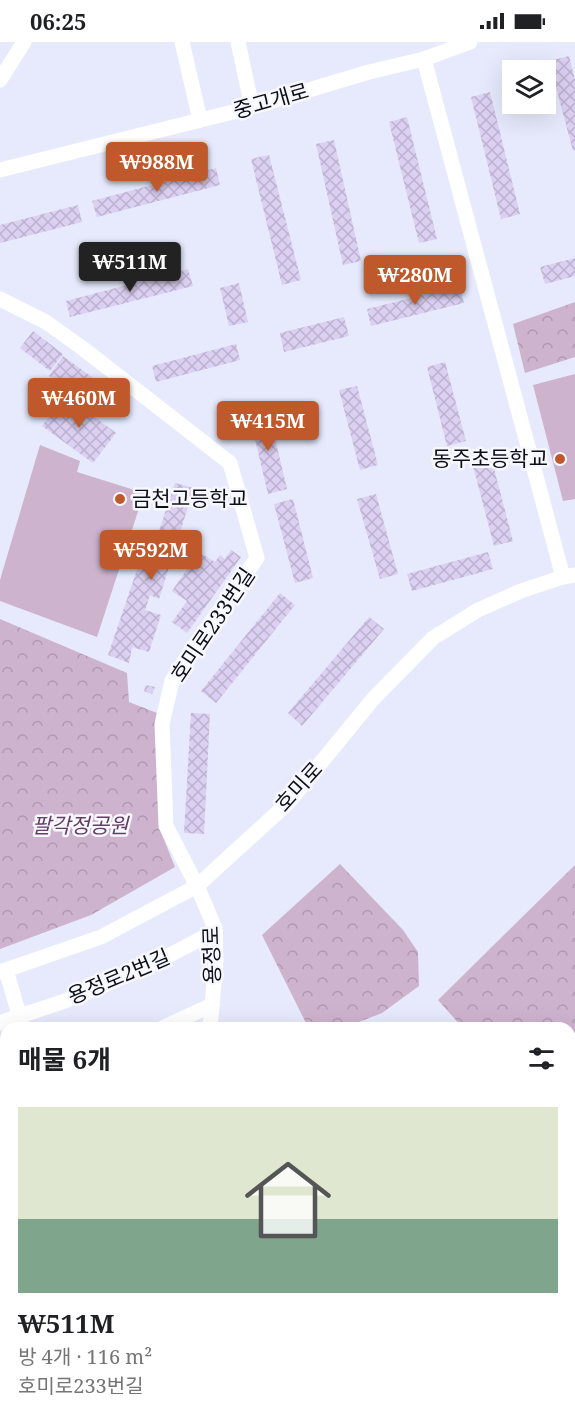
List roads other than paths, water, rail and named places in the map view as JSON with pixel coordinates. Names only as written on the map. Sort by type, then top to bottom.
[{"type":"street","points":[[0,80],[24,42]]},
{"type":"street","points":[[182,42],[200,120]]},
{"type":"street","points":[[238,42],[252,107]]},
{"type":"street","name":"중고개로","points":[[0,170],[252,107],[369,72],[424,59],[470,42]]},
{"type":"street","points":[[424,59],[569,576]]},
{"type":"street","name":"호미로233번길","points":[[0,299],[46,322],[230,463],[257,558],[172,681],[162,724],[166,826],[197,886]]},
{"type":"street","name":"호미로","points":[[3,971],[101,937],[197,886],[288,803],[373,699],[433,639],[478,610],[521,591],[569,576]]},
{"type":"street","name":"용정로","points":[[197,886],[215,928],[216,961],[211,1022]]},
{"type":"street","name":"용정로2번길","points":[[22,1021],[159,961],[215,932]]},
{"type":"street","points":[[3,971],[22,1021]]},
{"type":"street","points":[[175,1022],[212,1005]]},
{"type":"place","name":"동주초등학교","points":[[560,459]]},
{"type":"place","name":"금천고등학교","points":[[120,499]]},
{"type":"park label","name":"팔각정공원","points":[[80,826]]}]
